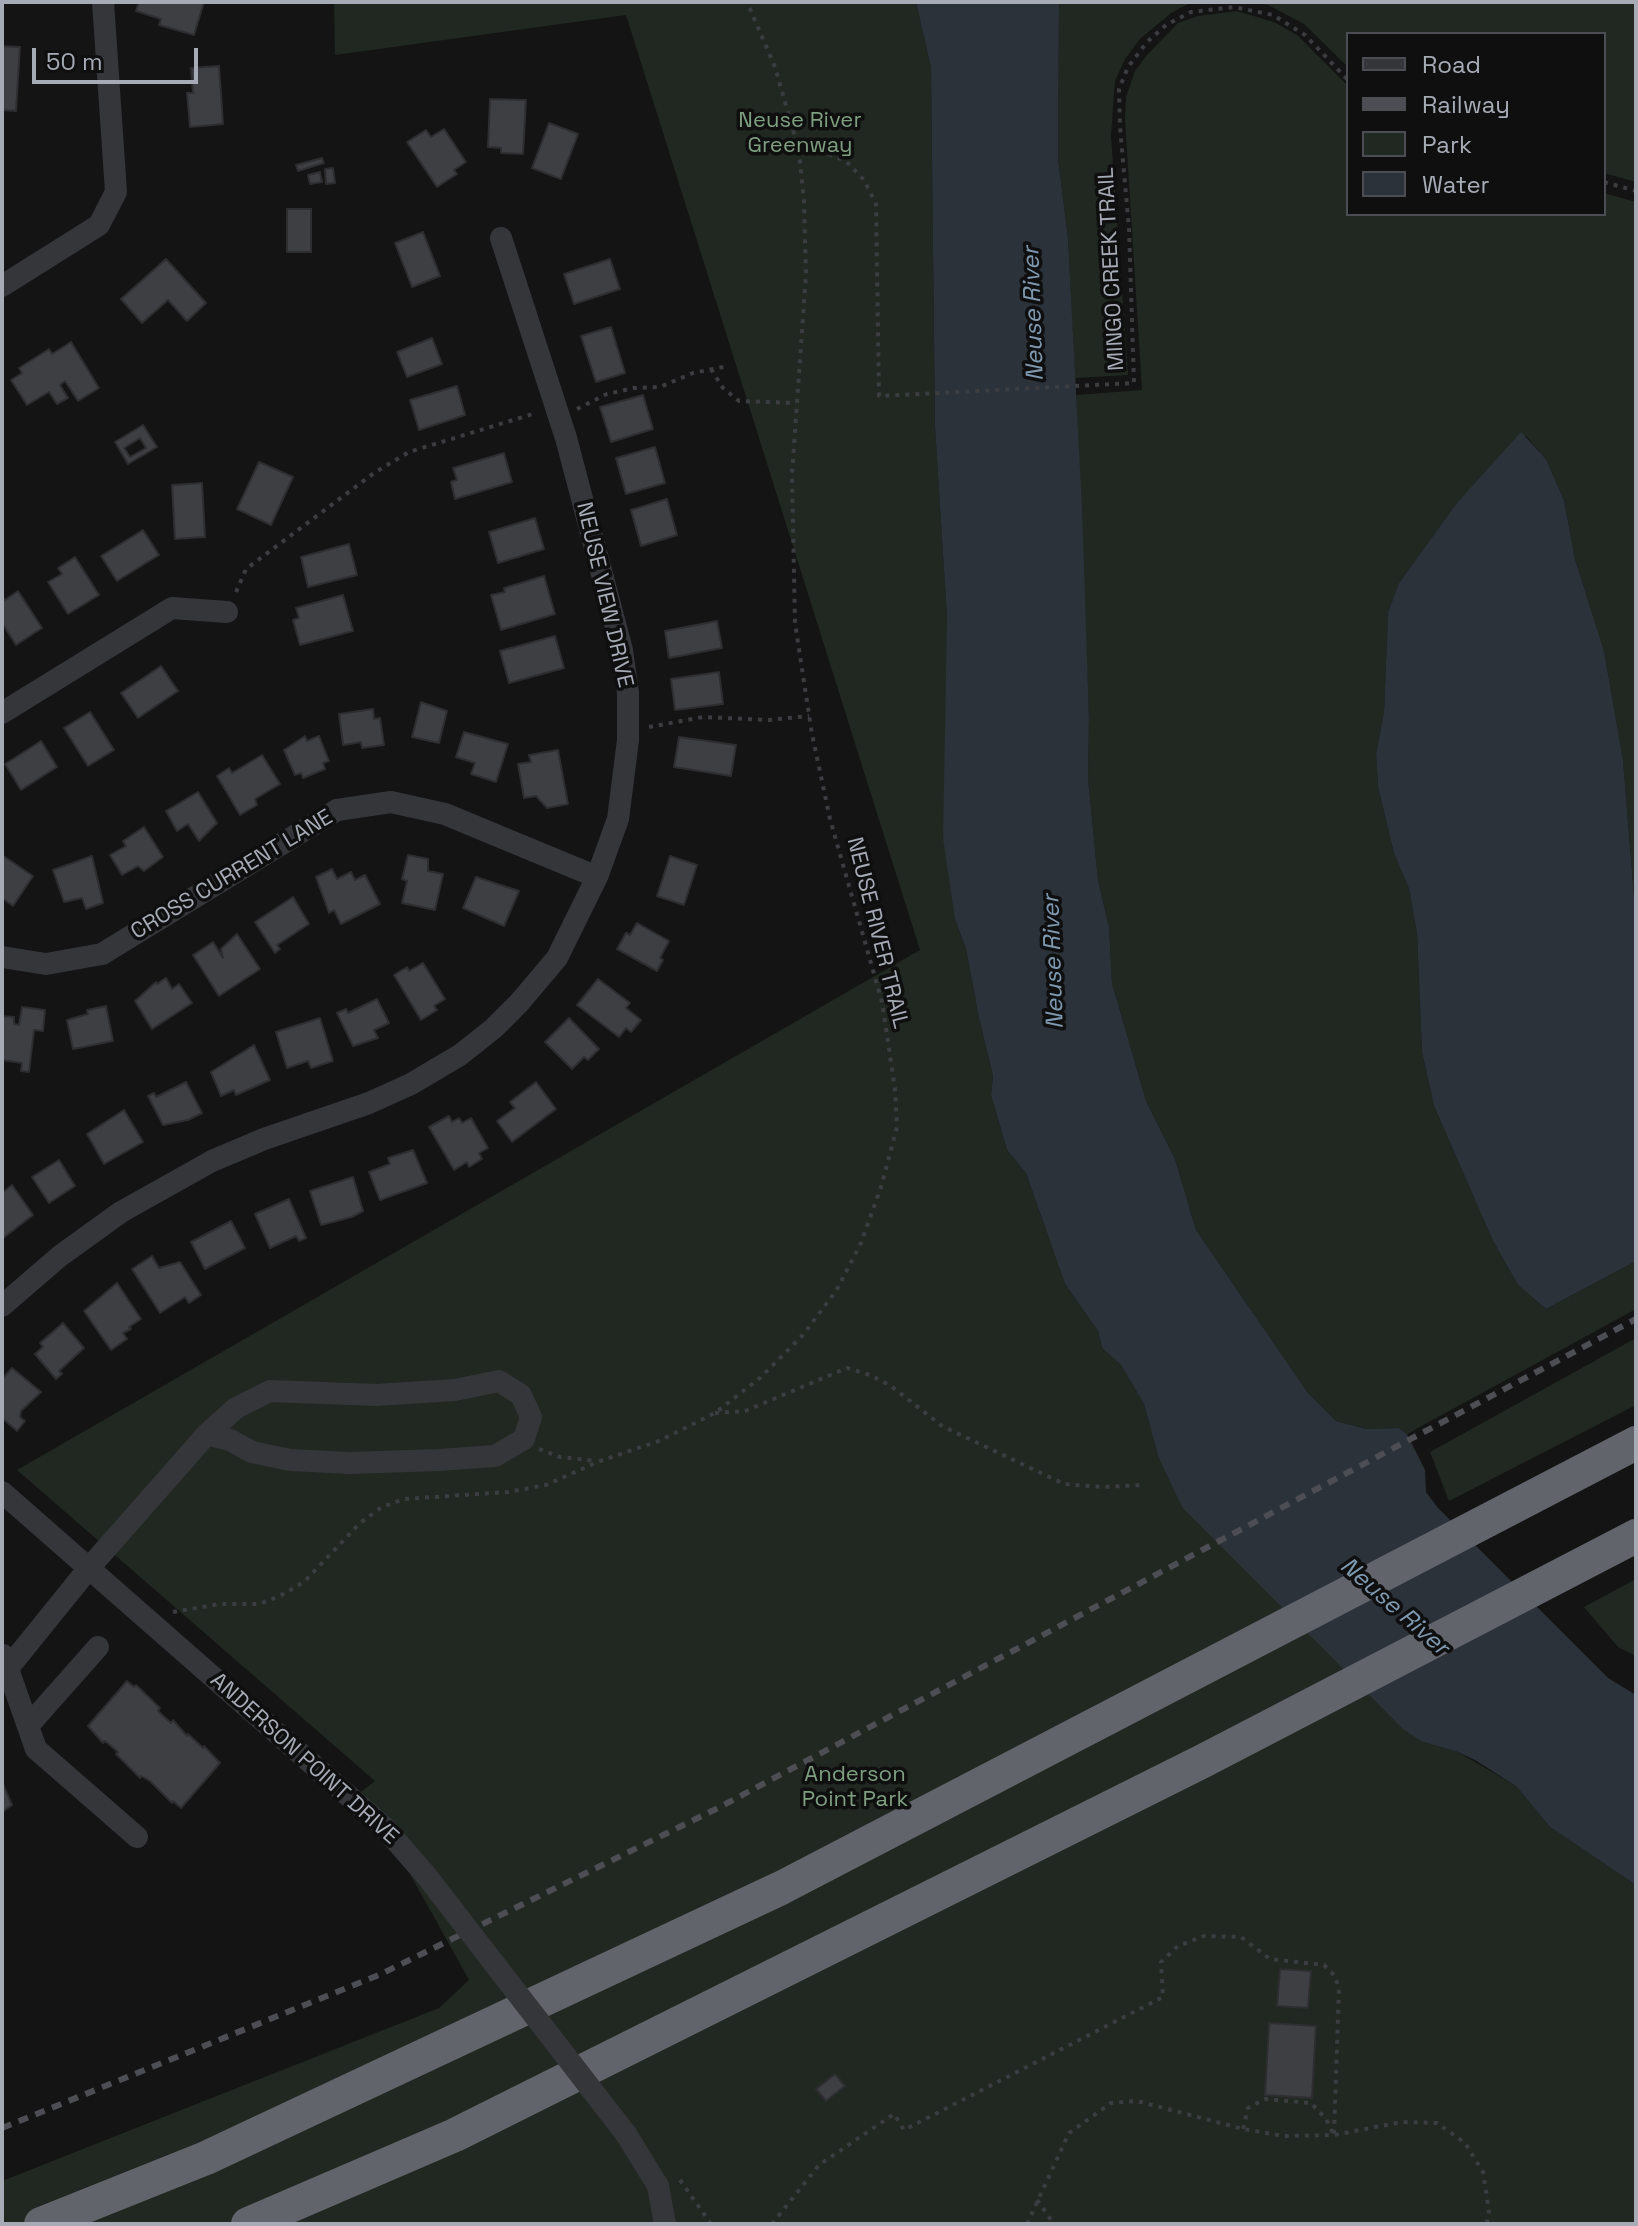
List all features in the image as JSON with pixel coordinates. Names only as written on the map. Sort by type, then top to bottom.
[{"type":"highway","points":[[41,2224],[206,2158],[781,1888],[1636,1443]]},
{"type":"highway","points":[[248,2224],[455,2135],[1203,1761],[1636,1536]]},
{"type":"street","points":[[2,286],[99,225],[116,192],[103,2]]},
{"type":"street","name":"NEUSE VIEW DRIVE","points":[[2,1306],[60,1256],[121,1212],[212,1161],[264,1139],[369,1103],[411,1084],[460,1055],[502,1020],[557,958],[597,877],[618,819],[628,740],[628,693],[622,650],[566,438],[501,238]]},
{"type":"street","points":[[2,713],[172,608],[227,612]]},
{"type":"street","name":"CROSS CURRENT LANE","points":[[2,957],[46,964],[102,954],[337,810],[391,802],[445,814],[597,877]]},
{"type":"street","points":[[137,1837],[36,1749],[4,1664],[207,1434],[236,1408],[270,1391],[376,1395],[455,1390],[499,1381],[521,1395],[531,1417],[524,1439],[495,1456],[350,1463],[290,1460],[252,1452],[230,1440],[207,1434]]},
{"type":"street","name":"ANDERSON POINT DRIVE","points":[[2,1492],[384,1827],[425,1874],[626,2134],[658,2186],[665,2224]]},
{"type":"street","points":[[28,1726],[98,1647]]},
{"type":"path","name":"NEUSE RIVER TRAIL","points":[[167,1614],[220,1604],[259,1604],[280,1596],[304,1582],[360,1523],[382,1507],[404,1499],[508,1492],[546,1485],[600,1461],[659,1441],[715,1413],[760,1378],[803,1335],[836,1291],[861,1243],[881,1187],[897,1127],[895,1089],[882,1002],[830,819],[809,716],[795,623],[792,474],[806,274],[804,202],[799,151],[775,67],[747,2]]},
{"type":"path","name":"MINGO CREEK TRAIL","points":[[799,151],[826,153],[846,161],[870,189],[876,204],[879,396],[1134,383],[1129,229],[1119,89],[1128,67],[1147,42],[1166,25],[1191,12],[1234,7],[1273,15],[1305,35],[1346,78]]},
{"type":"path","points":[[1606,183],[1636,191]]},
{"type":"path","points":[[572,409],[607,394],[634,388],[660,387],[693,373],[728,366]]},
{"type":"path","points":[[711,369],[723,388],[739,401],[796,403]]},
{"type":"path","points":[[227,612],[246,569],[374,473],[409,452],[540,413]]},
{"type":"path","points":[[645,728],[703,717],[769,720],[809,716]]},
{"type":"path","points":[[715,1413],[745,1411],[847,1368],[891,1386],[942,1426],[1064,1484],[1103,1487],[1142,1485]]},
{"type":"path","points":[[524,1439],[541,1451],[560,1457],[600,1461]]},
{"type":"path","points":[[772,2224],[819,2165],[894,2114],[904,2130],[1163,1997],[1161,1962],[1178,1946],[1204,1936],[1241,1937],[1270,1959],[1324,1965],[1334,1975],[1339,1988],[1334,2135]]},
{"type":"path","points":[[1243,2129],[1248,2108],[1265,2099],[1311,2103],[1326,2119],[1334,2135]]},
{"type":"path","points":[[1027,2224],[1069,2133],[1111,2103],[1137,2101],[1243,2129],[1284,2136],[1334,2135],[1402,2122],[1437,2123],[1465,2143],[1483,2172],[1489,2211],[1487,2224]]},
{"type":"path","points":[[1037,2200],[1054,2224]]},
{"type":"green space","name":"Anderson Point Park","points":[[334,2],[916,2],[931,68],[935,428],[947,618],[955,919],[966,949],[993,1076],[991,1095],[1007,1150],[1026,1173],[1065,1284],[1098,1331],[1102,1348],[1121,1365],[1144,1404],[1158,1456],[1423,1742],[1458,1752],[1516,1786],[1550,1827],[1636,1885],[1636,2224],[2,2224],[2,2181],[439,2008],[469,1980],[410,1874],[348,1802],[375,1781],[17,1470],[920,950],[626,15],[335,55]]},
{"type":"green space","points":[[1059,2],[1192,2],[1171,13],[1140,39],[1125,59],[1115,81],[1111,136],[1128,375],[1075,378],[1068,238],[1058,159]]},
{"type":"green space","points":[[1255,2],[1636,2],[1636,182],[1606,174],[1606,32],[1346,32],[1346,65],[1304,24],[1268,5]]},
{"type":"green space","points":[[1237,11],[1274,22],[1297,35],[1346,84],[1346,216],[1606,216],[1606,194],[1636,202],[1636,921],[1623,760],[1604,651],[1575,559],[1564,500],[1546,459],[1526,436],[1456,504],[1399,583],[1388,612],[1384,711],[1376,754],[1378,787],[1394,853],[1409,889],[1417,933],[1422,1052],[1434,1106],[1493,1241],[1518,1285],[1546,1309],[1636,1261],[1636,1309],[1407,1434],[1399,1428],[1366,1429],[1336,1421],[1308,1393],[1196,1230],[1175,1159],[1146,1101],[1112,983],[1109,927],[1098,880],[1088,778],[1089,718],[1076,395],[1142,390],[1126,97],[1135,71],[1147,55],[1178,23],[1198,16]]},
{"type":"green space","points":[[1636,1338],[1636,1405],[1449,1501],[1430,1452]]},
{"type":"green space","points":[[1636,1579],[1636,1656],[1618,1647],[1584,1607]]},
{"type":"water","name":"Neuse River","points":[[916,2],[1059,2],[1058,159],[1068,238],[1082,507],[1088,778],[1098,880],[1109,927],[1112,983],[1146,1101],[1175,1159],[1196,1230],[1308,1393],[1336,1421],[1366,1429],[1399,1428],[1407,1434],[1425,1470],[1426,1492],[1438,1508],[1608,1678],[1636,1695],[1636,1885],[1550,1827],[1516,1786],[1475,1760],[1423,1742],[1404,1730],[1182,1507],[1158,1456],[1144,1404],[1121,1365],[1102,1348],[1098,1331],[1065,1284],[1026,1173],[1007,1150],[991,1095],[993,1076],[966,949],[955,919],[943,838],[947,618],[935,428],[931,68]]},
{"type":"water","points":[[1521,432],[1546,459],[1564,500],[1575,559],[1604,651],[1623,760],[1636,921],[1636,1261],[1546,1309],[1518,1285],[1493,1241],[1434,1106],[1422,1052],[1417,933],[1409,889],[1394,853],[1378,787],[1376,754],[1384,711],[1388,612],[1399,583],[1456,504]]},
{"type":"building","points":[[139,2],[204,2],[194,35],[159,25],[161,19],[136,11]]},
{"type":"building","points":[[2,46],[20,47],[16,111],[2,110]]},
{"type":"building","points":[[219,66],[223,124],[190,127],[187,93],[193,93],[191,68]]},
{"type":"building","points":[[490,99],[526,100],[523,154],[501,153],[501,148],[488,147]]},
{"type":"building","points":[[549,123],[578,134],[561,179],[532,168]]},
{"type":"building","points":[[444,129],[466,162],[454,170],[457,174],[437,187],[407,142],[426,130],[431,137]]},
{"type":"building","points":[[322,158],[324,163],[298,171],[296,165]]},
{"type":"building","points":[[333,168],[335,183],[326,184],[325,169]]},
{"type":"building","points":[[320,172],[322,182],[310,184],[308,175]]},
{"type":"building","points":[[287,209],[311,209],[311,252],[287,252]]},
{"type":"building","points":[[423,232],[440,276],[412,287],[395,243]]},
{"type":"building","points":[[166,259],[206,303],[187,321],[168,300],[142,323],[121,299]]},
{"type":"building","points":[[610,259],[620,289],[574,304],[564,274]]},
{"type":"building","points":[[611,327],[625,373],[596,382],[581,336]]},
{"type":"building","points":[[432,338],[442,364],[407,377],[397,352]]},
{"type":"building","points":[[71,342],[99,388],[78,401],[65,381],[60,385],[68,398],[57,404],[49,392],[27,405],[11,380],[22,373],[19,368],[49,349],[52,354]]},
{"type":"building","points":[[457,386],[465,415],[419,430],[410,400]]},
{"type":"building","points":[[643,395],[653,429],[611,442],[600,407]]},
{"type":"building","points":[[143,425],[157,447],[128,464],[115,442]]},
{"type":"building","points":[[140,438],[146,448],[130,457],[124,448]]},
{"type":"building","points":[[655,447],[665,483],[626,494],[616,458]]},
{"type":"building","points":[[504,453],[512,482],[455,499],[451,482],[457,480],[453,468]]},
{"type":"building","points":[[259,462],[293,477],[271,525],[237,509]]},
{"type":"building","points":[[202,483],[205,537],[175,539],[172,485]]},
{"type":"building","points":[[667,499],[677,535],[641,546],[631,510]]},
{"type":"building","points":[[535,518],[544,549],[498,563],[489,532]]},
{"type":"building","points":[[143,530],[159,555],[117,581],[101,556]]},
{"type":"building","points":[[349,544],[357,575],[308,587],[301,557]]},
{"type":"building","points":[[75,557],[99,595],[68,614],[48,582],[62,574],[58,568]]},
{"type":"building","points":[[544,576],[555,614],[501,630],[491,595]]},
{"type":"building","points":[[18,591],[42,628],[16,645],[2,623],[2,596],[5,600]]},
{"type":"building","points":[[343,595],[353,631],[300,645],[293,620],[299,618],[296,608]]},
{"type":"building","points":[[717,621],[722,648],[669,658],[665,631]]},
{"type":"building","points":[[555,636],[564,668],[509,683],[500,651]]},
{"type":"building","points":[[161,666],[178,691],[138,718],[121,693]]},
{"type":"building","points":[[719,672],[723,704],[675,710],[671,679]]},
{"type":"building","points":[[421,702],[447,711],[439,743],[412,737]]},
{"type":"building","points":[[373,709],[374,719],[380,718],[384,745],[362,748],[361,742],[343,745],[339,714]]},
{"type":"building","points":[[90,712],[114,750],[88,766],[64,728]]},
{"type":"building","points":[[464,732],[508,744],[496,782],[471,774],[475,763],[456,757]]},
{"type":"building","points":[[305,736],[307,741],[319,736],[329,761],[323,763],[325,769],[303,778],[301,773],[295,775],[284,750]]},
{"type":"building","points":[[679,737],[736,745],[731,776],[674,767]]},
{"type":"building","points":[[41,741],[57,767],[21,790],[5,764]]},
{"type":"building","points":[[558,750],[568,804],[547,808],[536,796],[524,798],[518,764],[531,762],[529,755]]},
{"type":"building","points":[[262,755],[280,784],[255,799],[257,805],[240,815],[217,776],[229,768],[232,773]]},
{"type":"building","points":[[198,792],[217,823],[199,841],[188,824],[177,831],[166,811]]},
{"type":"building","points":[[144,827],[163,857],[144,871],[138,866],[122,875],[110,855],[126,846],[123,841]]},
{"type":"building","points":[[2,855],[33,876],[13,906],[2,898]]},
{"type":"building","points":[[408,855],[428,859],[428,871],[443,874],[435,910],[402,903],[407,881],[402,879]]},
{"type":"building","points":[[92,856],[103,903],[86,909],[82,898],[64,902],[53,870]]},
{"type":"building","points":[[670,856],[697,865],[684,905],[657,896]]},
{"type":"building","points":[[332,869],[337,879],[351,872],[355,880],[365,875],[380,904],[341,924],[334,910],[329,913],[316,877]]},
{"type":"building","points":[[476,877],[519,891],[504,926],[463,908]]},
{"type":"building","points":[[293,897],[309,924],[277,945],[280,949],[275,953],[255,922]]},
{"type":"building","points":[[637,923],[669,941],[657,971],[617,949],[626,933],[630,935]]},
{"type":"building","points":[[237,934],[260,969],[219,996],[193,955],[213,942],[223,958],[221,949]]},
{"type":"building","points":[[423,963],[445,999],[434,1006],[437,1010],[421,1020],[394,975],[407,967],[409,971]]},
{"type":"building","points":[[166,978],[172,989],[179,984],[192,1003],[152,1029],[135,1001],[156,982]]},
{"type":"building","points":[[598,979],[630,1003],[626,1008],[641,1020],[631,1032],[626,1028],[619,1037],[577,1005]]},
{"type":"building","points":[[377,999],[389,1023],[374,1030],[378,1038],[353,1046],[337,1013],[346,1009],[348,1013]]},
{"type":"building","points":[[106,1006],[113,1041],[73,1049],[67,1020],[88,1014],[87,1010]]},
{"type":"building","points":[[22,1007],[45,1010],[43,1031],[34,1030],[29,1072],[21,1071],[22,1063],[2,1060],[2,1016],[14,1017],[14,1024],[19,1025]]},
{"type":"building","points":[[320,1018],[333,1061],[311,1068],[308,1061],[287,1068],[276,1032]]},
{"type":"building","points":[[569,1018],[599,1049],[588,1060],[584,1057],[572,1069],[545,1042]]},
{"type":"building","points":[[254,1045],[270,1080],[236,1095],[234,1090],[221,1096],[211,1072]]},
{"type":"building","points":[[186,1082],[202,1113],[188,1120],[163,1125],[148,1096],[154,1093],[156,1097]]},
{"type":"building","points":[[536,1082],[556,1109],[512,1142],[497,1121],[515,1108],[510,1102]]},
{"type":"building","points":[[124,1110],[143,1142],[104,1164],[87,1134]]},
{"type":"building","points":[[449,1116],[452,1122],[459,1118],[462,1123],[471,1118],[488,1148],[479,1153],[482,1159],[469,1167],[467,1162],[454,1170],[429,1127]]},
{"type":"building","points":[[413,1150],[427,1183],[380,1200],[369,1172],[390,1164],[388,1158]]},
{"type":"building","points":[[59,1160],[75,1186],[49,1203],[32,1177]]},
{"type":"building","points":[[353,1177],[363,1211],[321,1225],[310,1191]]},
{"type":"building","points":[[12,1185],[33,1215],[2,1239],[2,1193]]},
{"type":"building","points":[[289,1199],[306,1238],[299,1241],[296,1236],[270,1248],[255,1214]]},
{"type":"building","points":[[231,1221],[245,1248],[205,1269],[191,1242]]},
{"type":"building","points":[[152,1256],[159,1268],[180,1262],[201,1295],[189,1303],[185,1297],[160,1313],[132,1269]]},
{"type":"building","points":[[117,1283],[141,1319],[123,1333],[127,1339],[111,1350],[84,1311]]},
{"type":"building","points":[[63,1323],[84,1348],[59,1371],[62,1374],[56,1379],[35,1354],[43,1347],[40,1343]]},
{"type":"building","points":[[12,1368],[41,1392],[21,1411],[20,1417],[25,1421],[17,1431],[2,1418],[2,1379]]},
{"type":"building","points":[[127,1681],[134,1687],[136,1685],[160,1708],[158,1711],[204,1746],[220,1763],[181,1808],[150,1781],[140,1778],[116,1754],[118,1752],[105,1741],[103,1743],[88,1726]]},
{"type":"building","points":[[2,1782],[12,1805],[2,1812]]},
{"type":"building","points":[[1280,1969],[1311,1971],[1308,2008],[1277,2006]]},
{"type":"building","points":[[1269,2023],[1316,2026],[1312,2098],[1265,2095]]},
{"type":"building","points":[[835,2074],[845,2086],[826,2101],[816,2089]]},
{"type":"railway","points":[[2,2128],[381,1974],[716,1809],[1636,1319]]},
{"type":"park label","name":"Neuse River Greenway","points":[[800,134]]}]
